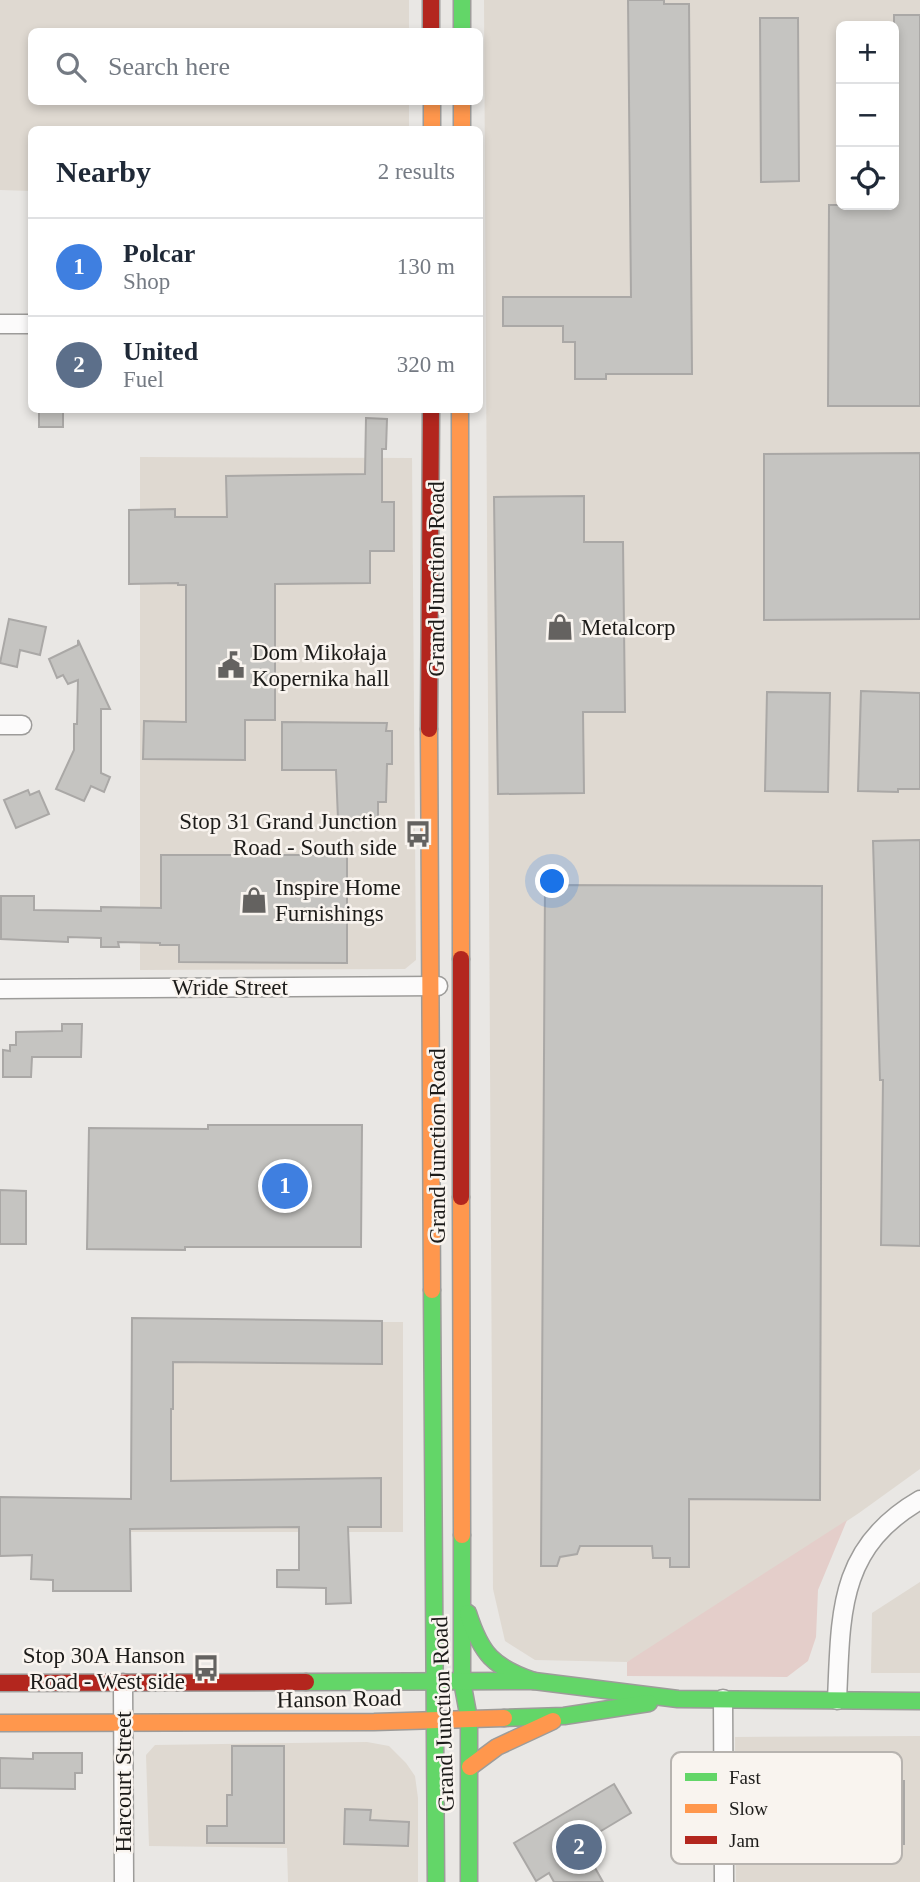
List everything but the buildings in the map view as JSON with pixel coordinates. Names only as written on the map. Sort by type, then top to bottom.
[{"type":"main road","points":[[430,0],[431,28]]},
{"type":"main road","points":[[462,0],[462,28]]},
{"type":"main road","points":[[432,105],[432,126]]},
{"type":"main road","points":[[462,105],[462,126]]},
{"type":"main road","name":"Grand Junction Road","points":[[430,413],[428,619],[436,1882]]},
{"type":"main road","name":"Grand Junction Road","points":[[460,413],[462,1681],[468,1719],[470,1767],[470,1882]]},
{"type":"main road","points":[[462,1592],[475,1639],[491,1662],[534,1681]]},
{"type":"main road","points":[[352,1682],[401,1673],[417,1660],[430,1642],[434,1628]]},
{"type":"main road","name":"Hanson Road","points":[[0,1683],[534,1681],[678,1699],[920,1701]]},
{"type":"main road","name":"Hanson Road","points":[[0,1723],[435,1720],[564,1716],[678,1699]]},
{"type":"main road","points":[[470,1767],[496,1747],[564,1716]]},
{"type":"street","points":[[0,324],[28,324]]},
{"type":"street","points":[[0,725],[22,725]]},
{"type":"street","name":"Wride Street","points":[[0,989],[459,985]]},
{"type":"street","points":[[836,1700],[846,1589],[862,1555],[873,1540],[889,1521],[920,1500]]},
{"type":"street","name":"Harcourt Street","points":[[123,1683],[124,1882]]},
{"type":"street","points":[[723,1699],[723,1752]]},
{"type":"street","points":[[724,1864],[724,1882]]},
{"type":"shaded area","points":[[0,0],[409,0],[409,28],[28,28],[28,105],[409,105],[409,126],[28,126],[28,191],[0,190]]},
{"type":"shaded area","points":[[484,0],[920,0],[920,1469],[859,1513],[657,1647],[627,1662],[535,1660],[505,1641],[493,1589]]},
{"type":"shaded area","points":[[140,457],[412,458],[416,960],[405,969],[140,970]]},
{"type":"shaded area","points":[[132,1322],[403,1322],[403,1532],[131,1532]]},
{"type":"shaded area","points":[[847,1520],[818,1590],[816,1637],[808,1661],[787,1677],[627,1676],[627,1662]]},
{"type":"shaded area","points":[[920,1582],[920,1673],[871,1673],[872,1613]]},
{"type":"shaded area","points":[[920,1736],[920,1882],[736,1882],[736,1864],[902,1864],[902,1752],[735,1752],[735,1737]]},
{"type":"shaded area","points":[[367,1742],[389,1746],[415,1776],[418,1798],[418,1882],[288,1882],[287,1848],[149,1846],[146,1755],[155,1745]]},
{"type":"traffic: fast","points":[[462,0],[462,28]]},
{"type":"traffic: fast","points":[[432,1290],[436,1882]]},
{"type":"traffic: fast","points":[[462,1535],[462,1681],[469,1719],[469,1882]]},
{"type":"traffic: fast","points":[[468,1613],[478,1639],[490,1657],[508,1670],[534,1681]]},
{"type":"traffic: fast","points":[[306,1682],[534,1681],[678,1699],[920,1701]]},
{"type":"traffic: fast","points":[[504,1718],[564,1716],[649,1703]]},
{"type":"traffic: slow","points":[[432,105],[432,126]]},
{"type":"traffic: slow","points":[[462,105],[462,126]]},
{"type":"traffic: slow","points":[[460,413],[461,959]]},
{"type":"traffic: slow","points":[[429,729],[432,1290]]},
{"type":"traffic: slow","points":[[461,1197],[462,1535]]},
{"type":"traffic: slow","points":[[0,1723],[374,1722],[504,1718]]},
{"type":"traffic: slow","points":[[470,1767],[497,1747],[553,1721]]},
{"type":"traffic: jam","points":[[431,0],[431,28]]},
{"type":"traffic: jam","points":[[429,729],[431,413]]},
{"type":"traffic: jam","points":[[461,959],[461,1197]]},
{"type":"traffic: jam","points":[[0,1683],[306,1682]]},
{"type":"place","name":"Metalcorp","points":[[560,627]]},
{"type":"place","name":"Dom Mikołaja Kopernika hall","points":[[231,665]]},
{"type":"place","name":"Stop 31 Grand Junction Road - South side","points":[[418,834]]},
{"type":"place","name":"Inspire Home Furnishings","points":[[254,900]]},
{"type":"place","name":"Polcar","points":[[285,1186]]},
{"type":"place","name":"Stop 30A Hanson Road - West side","points":[[206,1668]]},
{"type":"place","name":"United","points":[[579,1847]]}]
